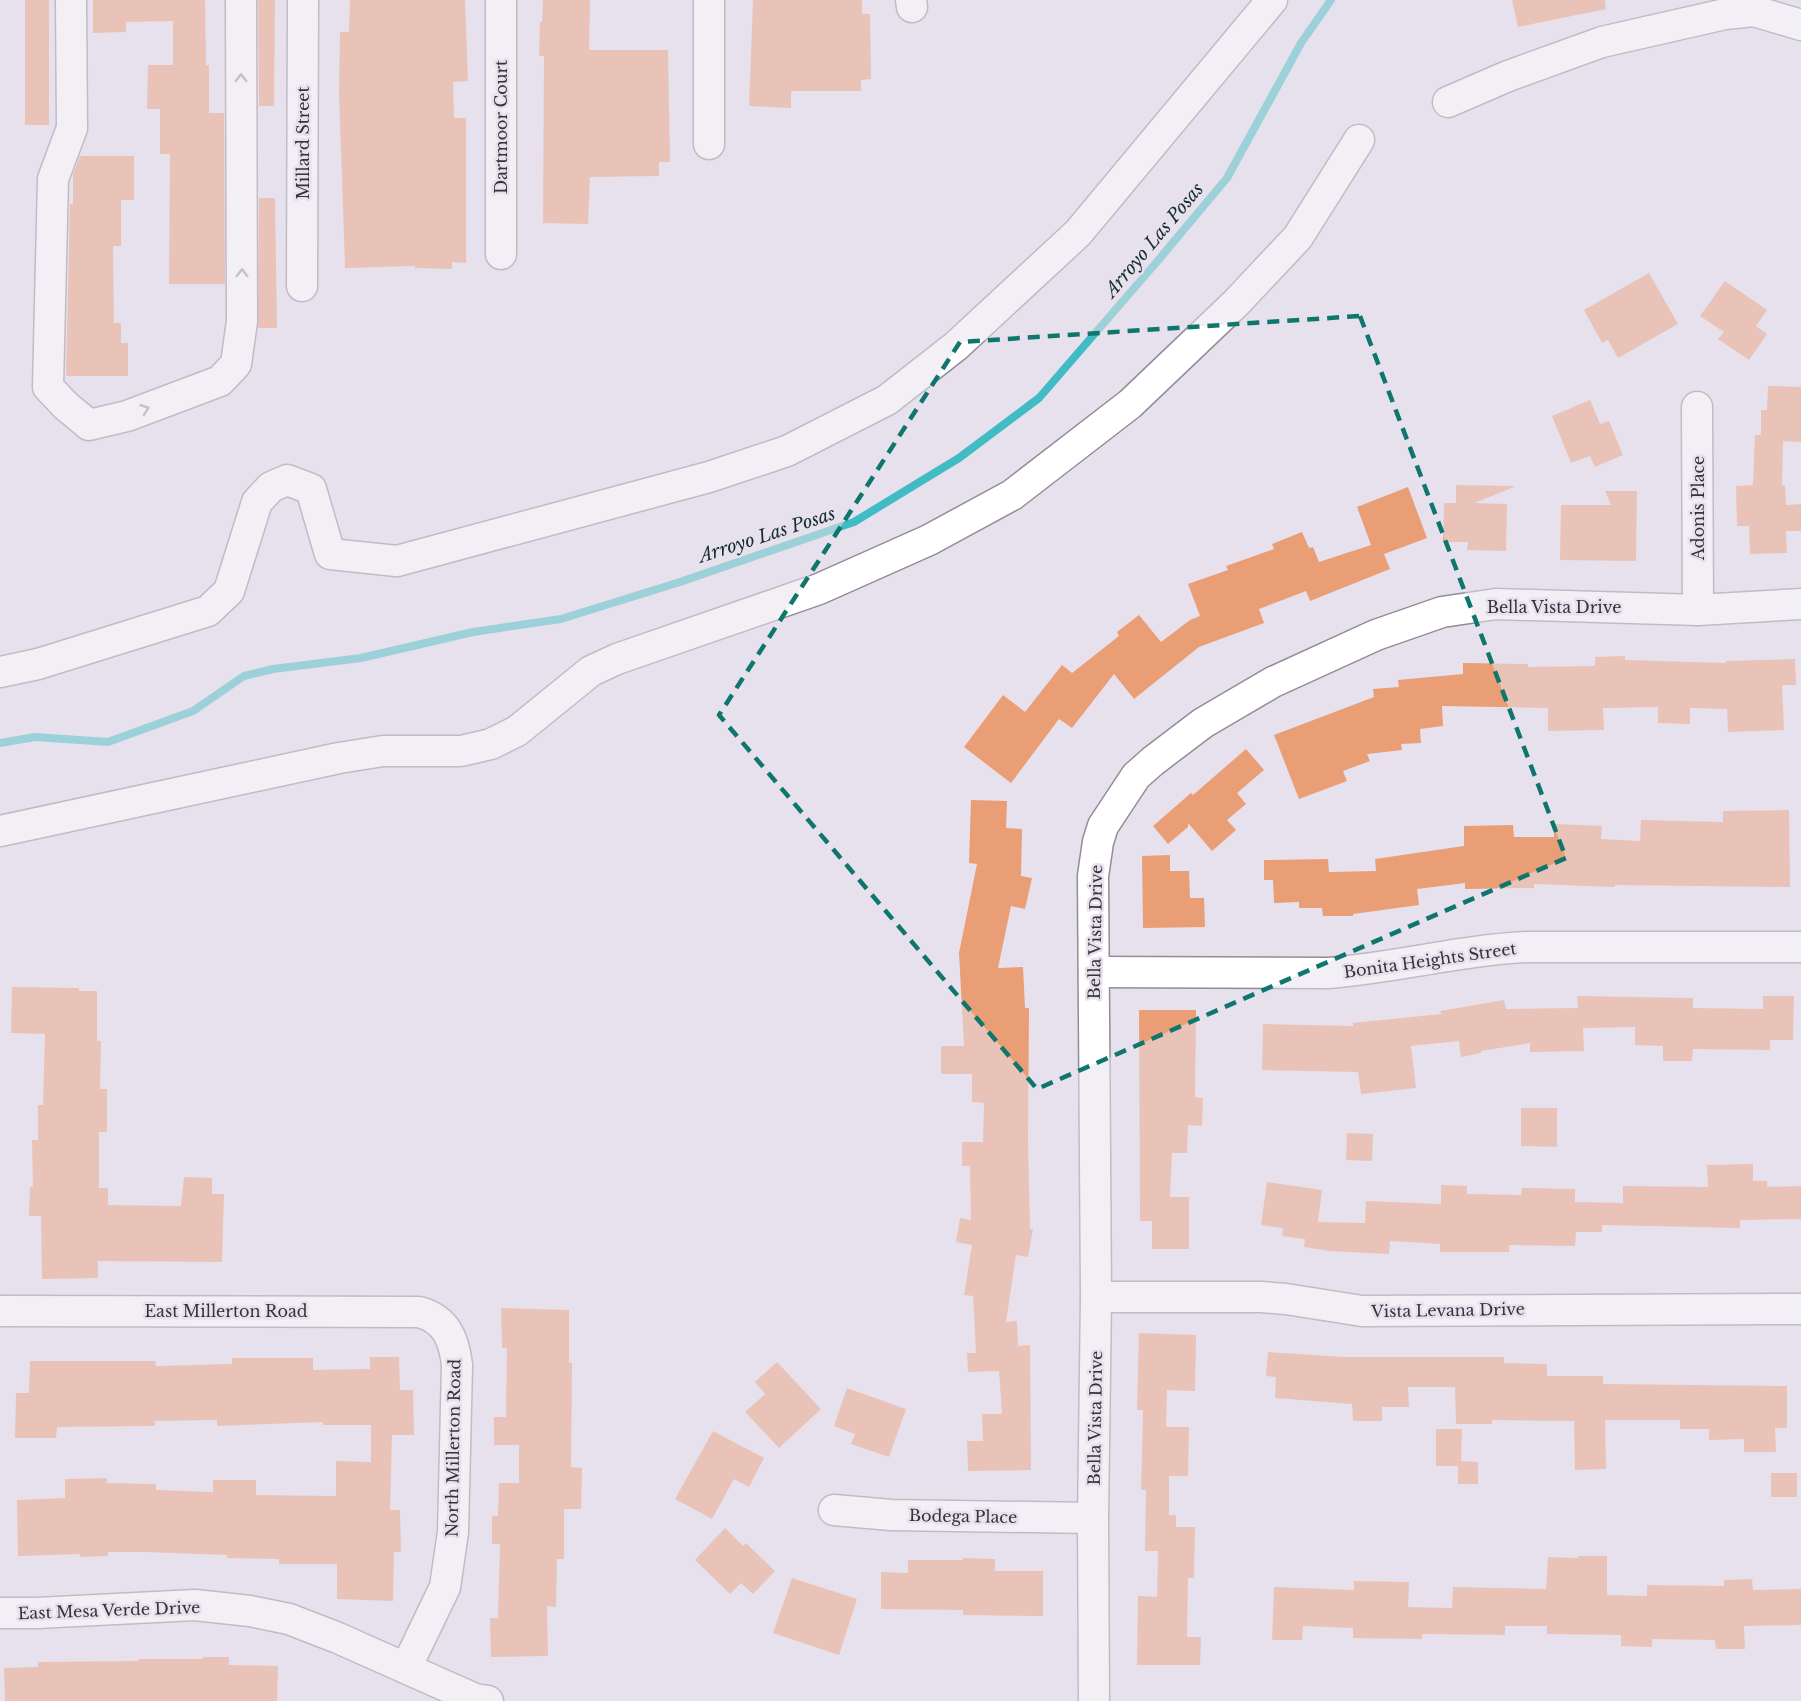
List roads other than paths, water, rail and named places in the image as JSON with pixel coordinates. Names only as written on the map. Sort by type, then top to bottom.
[{"type":"street","points":[[71,0],[72,128],[53,179],[48,387],[66,406],[89,424],[127,416],[220,381],[236,364],[242,321],[241,0]]},
{"type":"street","name":"Millard Street","points":[[302,285],[303,0]]},
{"type":"street","name":"Dartmoor Court","points":[[501,0],[501,254]]},
{"type":"street","points":[[709,0],[709,144]]},
{"type":"street","points":[[0,672],[38,664],[208,611],[228,591],[257,502],[271,487],[287,480],[311,489],[330,554],[398,561],[709,477],[787,451],[887,400],[956,346],[1078,233],[1272,0]]},
{"type":"street","points":[[1448,102],[1508,76],[1602,42],[1725,14],[1754,11],[1801,25]]},
{"type":"street","points":[[0,831],[339,758],[383,752],[461,752],[491,744],[517,731],[591,671],[819,589],[929,540],[1012,495],[1130,404],[1236,303],[1298,237],[1359,140]]},
{"type":"street","name":"Adonis Place","points":[[1697,407],[1698,610]]},
{"type":"street","name":"Bella Vista Drive","points":[[1094,1701],[1093,1518],[1096,1297],[1093,876],[1103,826],[1136,776],[1203,723],[1273,682],[1376,635],[1442,612],[1496,604],[1698,610],[1801,604]]},
{"type":"street","name":"Bonita Heights Street","points":[[1094,972],[1328,973],[1495,948],[1801,947]]},
{"type":"street","name":"Vista Levana Drive","points":[[1096,1297],[1261,1297],[1362,1311],[1801,1309]]},
{"type":"street","name":"East Millerton Road","points":[[0,1311],[419,1312],[428,1314],[447,1329]]},
{"type":"street","name":"North Millerton Road","points":[[406,1668],[445,1587],[453,1532],[457,1365],[455,1347],[447,1329]]},
{"type":"street","name":"Bodega Place","points":[[834,1510],[891,1515],[1093,1518]]},
{"type":"street","name":"East Mesa Verde Drive","points":[[0,1613],[195,1605],[250,1611],[289,1619],[475,1698],[488,1701]]},
{"type":"waterway","name":"Arroyo Las Posas","points":[[0,743],[35,737],[108,742],[193,711],[244,676],[273,669],[361,658],[473,632],[561,619],[680,582],[854,522],[959,458],[1039,398],[1227,178],[1301,43],[1331,0]]}]
